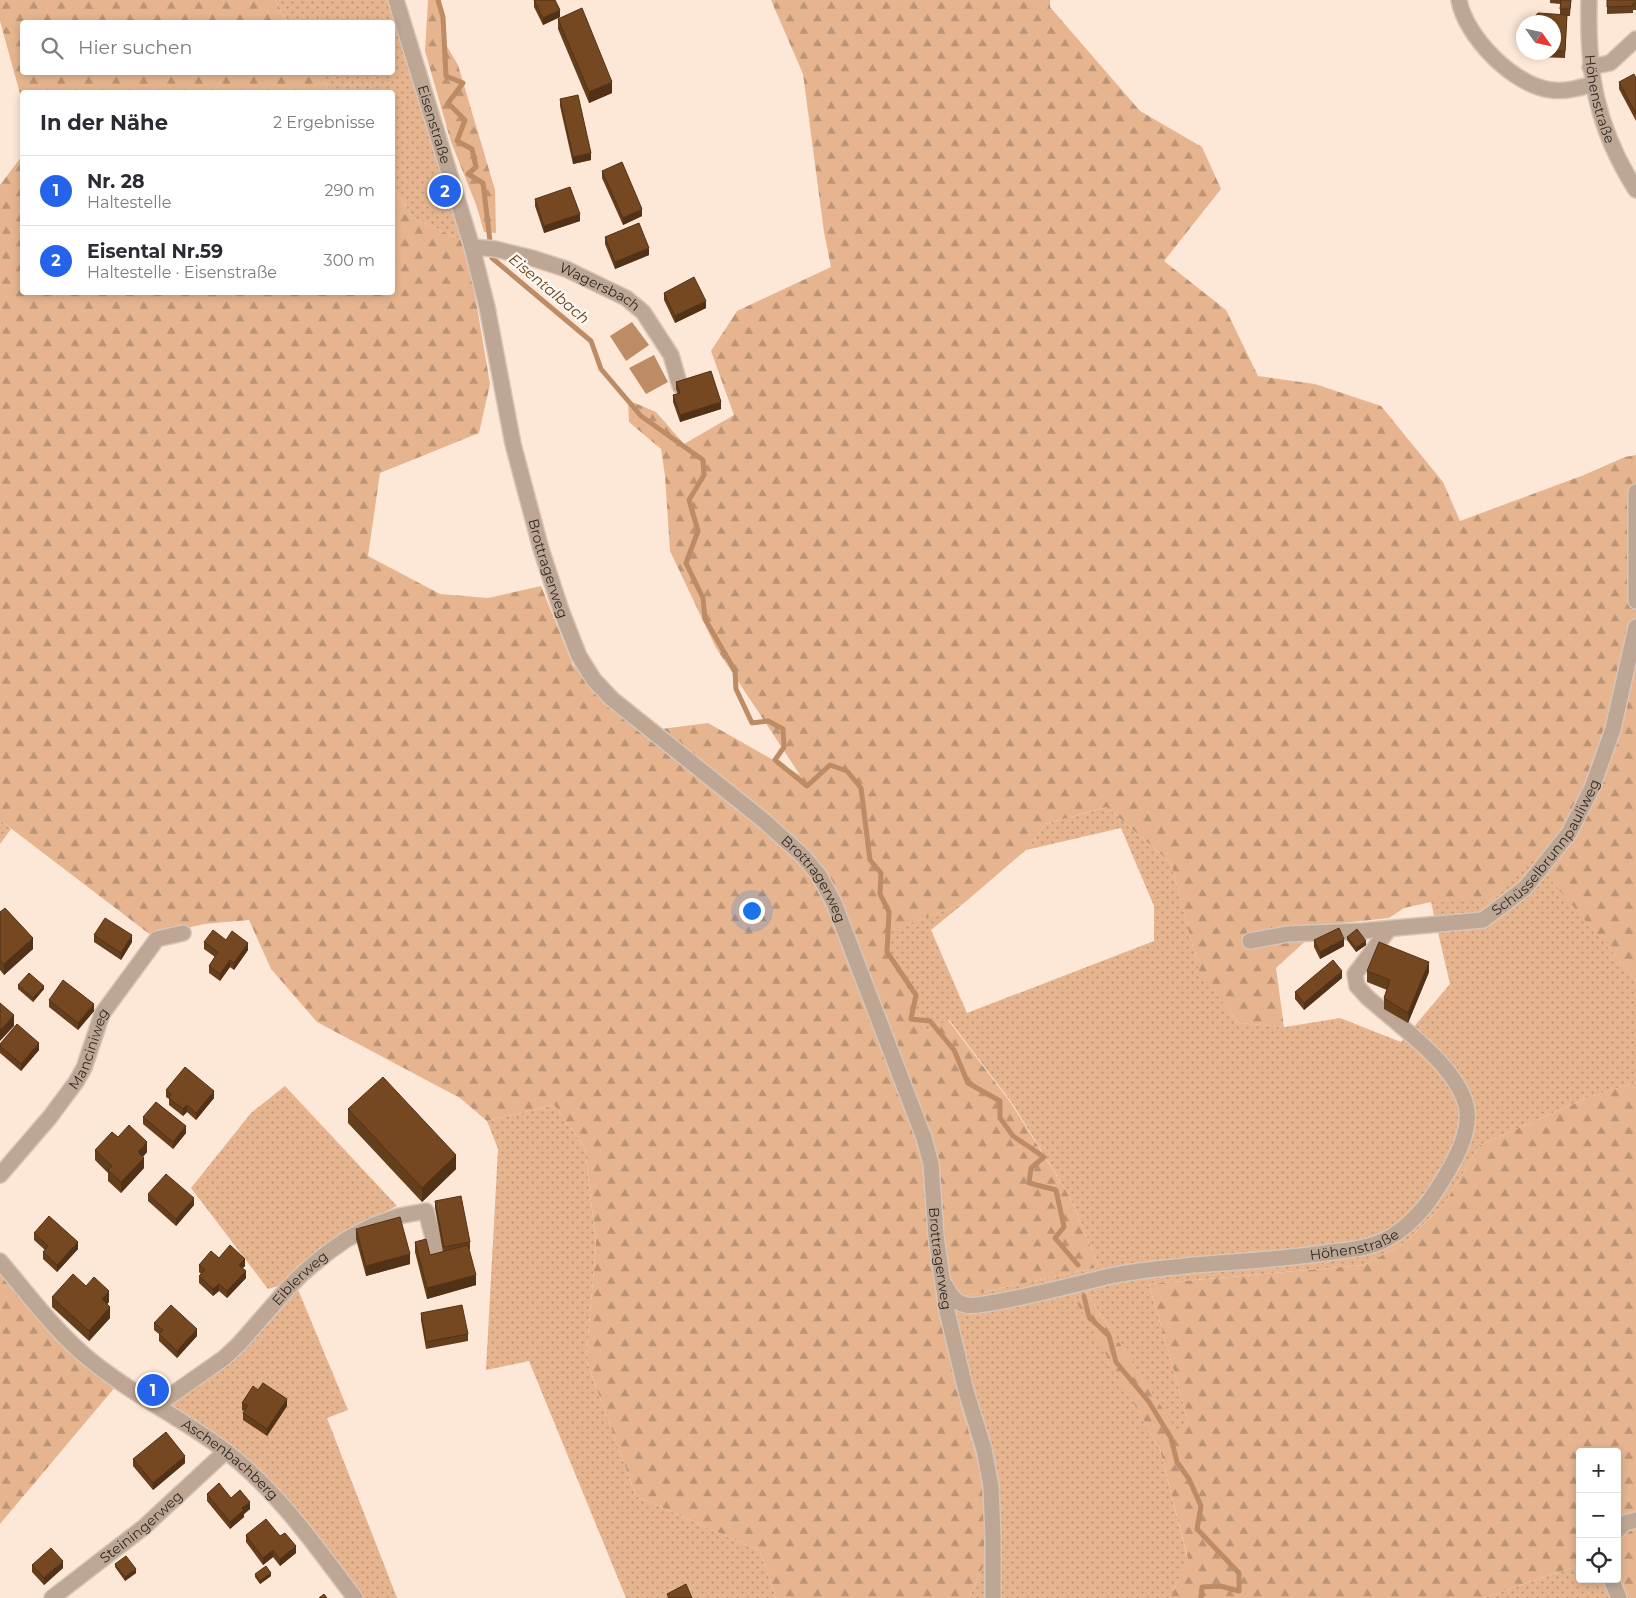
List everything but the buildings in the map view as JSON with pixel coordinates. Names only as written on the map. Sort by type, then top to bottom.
[{"type":"street","name":"Eisenstraße","points":[[396,0],[485,248]]},
{"type":"street","points":[[1459,0],[1464,17],[1478,39],[1518,77],[1532,85],[1551,90],[1571,90],[1593,84]]},
{"type":"street","name":"Höhenstraße","points":[[1589,0],[1588,35],[1590,67],[1596,101],[1612,148],[1636,190]]},
{"type":"street","points":[[1590,67],[1610,63],[1636,39]]},
{"type":"street","name":"Wagersbach","points":[[485,248],[532,258],[566,270],[626,298],[642,312],[671,355],[680,386]]},
{"type":"street","name":"Brottragerweg","points":[[485,248],[487,307],[513,444],[541,549],[561,610],[579,656],[594,680],[612,698],[763,820],[802,855],[819,875],[834,903],[924,1138],[932,1178],[936,1236],[947,1311],[966,1391],[984,1450],[991,1487],[993,1598]]},
{"type":"street","points":[[1636,492],[1636,601]]},
{"type":"street","name":"Schüsselbrunnpauliweg","points":[[1250,941],[1288,934],[1389,929],[1483,920],[1524,888],[1569,832],[1592,788],[1613,729],[1636,628]]},
{"type":"street","name":"Höhenstraße","points":[[943,1282],[952,1298],[965,1305],[976,1305],[1006,1300],[1136,1270],[1297,1257],[1369,1246],[1386,1240],[1404,1227],[1423,1210],[1438,1190],[1456,1157],[1464,1133],[1467,1113],[1465,1101],[1460,1091],[1440,1061],[1357,986],[1355,974],[1389,929]]},
{"type":"street","name":"Manciniweg","points":[[0,1175],[50,1117],[76,1082],[84,1068],[102,1014],[157,938],[183,933]]},
{"type":"street","name":"Eiblerweg","points":[[157,1405],[224,1358],[303,1273],[347,1239],[374,1225],[399,1216],[426,1211],[438,1257]]},
{"type":"street","name":"Aschenbachberg","points":[[0,1261],[61,1332],[89,1359],[226,1451],[257,1479],[292,1516],[355,1598]]},
{"type":"street","name":"Steiningerweg","points":[[52,1598],[144,1527],[226,1451]]},
{"type":"street","points":[[1621,1527],[1625,1523],[1636,1520]]},
{"type":"street","points":[[1613,1583],[1619,1598]]},
{"type":"green space","points":[[0,0],[275,0],[287,20],[20,20],[20,75],[320,75],[330,90],[20,90],[20,94],[0,21]]},
{"type":"green space","points":[[275,0],[388,0],[394,20],[287,20]]},
{"type":"green space","points":[[428,0],[441,0],[442,38],[458,65],[495,190],[496,233],[484,232],[477,207],[451,142],[425,51]]},
{"type":"green space","points":[[771,0],[1050,0],[1050,7],[1140,111],[1202,147],[1221,189],[1164,261],[1226,310],[1258,376],[1315,384],[1381,406],[1443,482],[1460,521],[1584,475],[1625,457],[1636,455],[1636,980],[1532,858],[1489,902],[1431,902],[1404,908],[1389,918],[1323,925],[1276,968],[1284,1027],[1239,1023],[1200,974],[1171,863],[1107,807],[1045,824],[1026,850],[964,903],[882,934],[927,1031],[948,1020],[1011,1103],[1070,1197],[1099,1267],[955,1298],[960,1403],[986,1489],[988,1556],[969,1598],[776,1598],[760,1551],[636,1496],[586,1359],[596,1245],[585,1148],[554,1105],[487,1121],[460,1098],[317,1022],[271,969],[249,920],[204,924],[152,936],[0,820],[0,185],[20,159],[20,295],[395,295],[395,189],[413,218],[466,242],[490,384],[479,433],[380,473],[368,556],[440,594],[488,598],[541,586],[573,665],[612,706],[646,731],[708,723],[800,775],[716,648],[670,551],[665,476],[661,449],[629,422],[628,400],[656,412],[684,444],[734,415],[711,351],[737,311],[831,267],[824,232],[803,74]]},
{"type":"green space","points":[[395,23],[466,242],[413,218],[395,189],[395,90],[330,90],[320,75],[395,75]]},
{"type":"green space","points":[[1107,807],[1171,863],[1200,973],[1239,1023],[1285,1027],[1340,1018],[1401,1042],[1450,984],[1431,902],[1489,902],[1532,857],[1636,980],[1636,1082],[1587,1098],[1480,1145],[1445,1203],[1406,1242],[1365,1265],[1149,1284],[1188,1420],[1178,1433],[1086,1292],[1077,1301],[1160,1450],[1188,1560],[1170,1598],[969,1598],[988,1556],[986,1489],[960,1403],[955,1298],[1099,1267],[1070,1197],[1012,1103],[949,1020],[927,1031],[881,934],[964,903],[931,930],[967,1013],[1154,941],[1154,906],[1121,828],[1026,850],[1045,824]]},
{"type":"green space","points":[[0,820],[11,829],[0,844]]},
{"type":"green space","points":[[1636,1082],[1636,1598],[1630,1598],[1621,1579],[1621,1448],[1576,1448],[1576,1566],[1483,1598],[1170,1598],[1188,1559],[1160,1450],[1076,1301],[1086,1292],[1178,1432],[1188,1420],[1149,1284],[1365,1265],[1406,1242],[1445,1203],[1480,1145],[1587,1098]]},
{"type":"green space","points":[[285,1086],[397,1206],[328,1244],[292,1275],[348,1410],[327,1418],[397,1598],[347,1598],[294,1530],[252,1483],[214,1450],[145,1398],[151,1393],[166,1393],[221,1354],[283,1285],[268,1289],[191,1188],[251,1113]]},
{"type":"green space","points":[[554,1105],[585,1148],[596,1245],[586,1359],[636,1496],[760,1551],[776,1598],[626,1598],[529,1361],[486,1370],[498,1149],[487,1121]]},
{"type":"green space","points":[[0,1271],[116,1386],[0,1524]]},
{"type":"green space","points":[[1576,1566],[1576,1583],[1621,1583],[1621,1579],[1630,1598],[1483,1598]]},
{"type":"shaded area","points":[[632,322],[649,345],[626,361],[610,336]]},
{"type":"shaded area","points":[[654,355],[668,382],[646,394],[629,368]]},
{"type":"waterway","name":"Eisentalbach","points":[[438,0],[443,17],[446,76],[463,83],[448,103],[465,120],[457,141],[472,149],[476,167],[468,174],[483,183],[492,258],[591,341],[601,369],[641,416],[703,460],[704,475],[689,500],[698,531],[686,563],[703,598],[705,619],[735,671],[736,689],[752,723],[768,721],[783,729],[784,747],[775,760],[807,786],[830,765],[847,771],[861,788],[870,860],[881,873],[880,894],[889,912],[887,952],[916,995],[911,1019],[930,1021],[954,1050],[968,1083],[1000,1101],[1000,1118],[1013,1136],[1044,1157],[1031,1168],[1029,1183],[1056,1190],[1064,1227],[1055,1238],[1078,1265]]},
{"type":"waterway","name":"Eisentalbach","points":[[1084,1296],[1089,1317],[1109,1336],[1116,1362],[1149,1402],[1171,1438],[1177,1462],[1189,1479],[1201,1506],[1197,1529],[1239,1573],[1239,1591],[1220,1586],[1202,1587],[1201,1598]]},
{"type":"place","name":"Eisental Nr.59","points":[[445,191]]},
{"type":"place","name":"Nr. 28","points":[[153,1390]]}]
